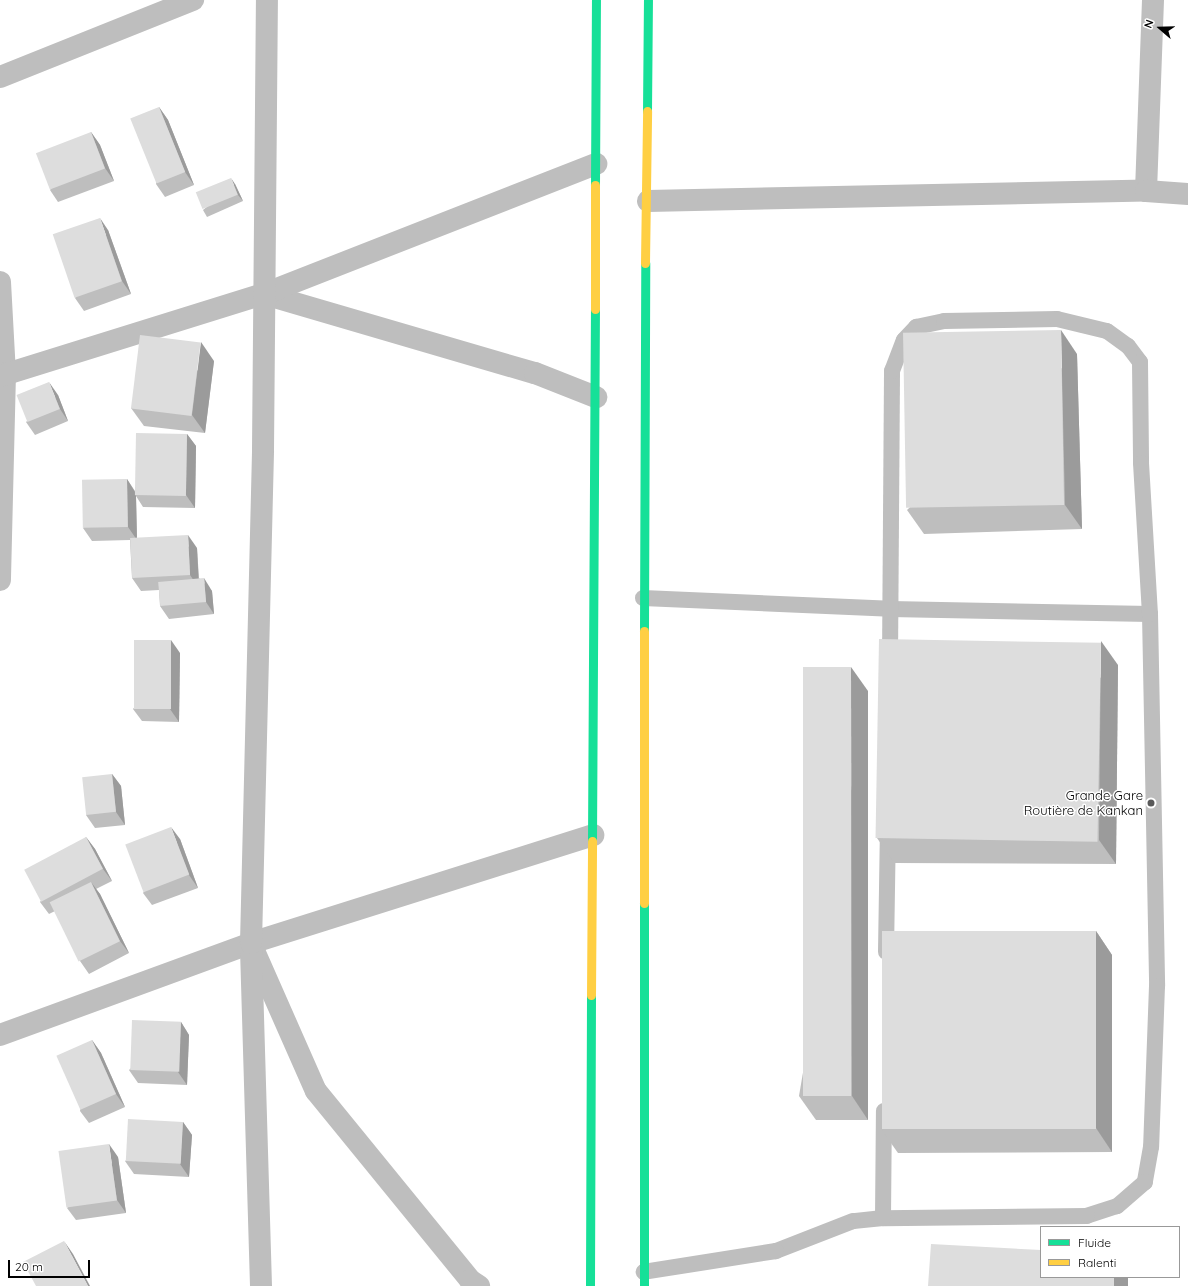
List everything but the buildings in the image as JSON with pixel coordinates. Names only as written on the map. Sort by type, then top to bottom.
[{"type":"main road","points":[[590,1286],[596,397],[596,0]]},
{"type":"main road","points":[[644,1279],[643,598],[648,201],[648,0]]},
{"type":"street","points":[[0,77],[193,0]]},
{"type":"street","points":[[261,1286],[251,943],[264,294],[267,0]]},
{"type":"street","points":[[1146,191],[1153,0]]},
{"type":"street","points":[[2,375],[264,294],[596,164]]},
{"type":"street","points":[[648,201],[1146,191],[1188,194]]},
{"type":"street","points":[[0,282],[2,375],[0,580]]},
{"type":"street","points":[[264,294],[535,373],[596,397]]},
{"type":"street","points":[[0,1035],[251,943],[593,835]]},
{"type":"street","points":[[251,943],[316,1091],[470,1280],[479,1286]]},
{"type":"lane","points":[[644,1279],[776,1251],[853,1221],[883,1218],[1087,1216],[1117,1206],[1145,1182],[1151,1147],[1157,986],[1150,614],[1141,464],[1140,362],[1128,346],[1107,331],[1057,319],[944,321],[916,327],[904,340],[892,371],[889,672]]},
{"type":"lane","points":[[643,598],[890,609],[1150,614]]},
{"type":"lane","points":[[886,965],[888,814]]},
{"type":"lane","points":[[883,1218],[885,1091]]},
{"type":"traffic: fast","points":[[595,185],[596,0]]},
{"type":"traffic: fast","points":[[647,111],[648,0]]},
{"type":"traffic: fast","points":[[644,631],[645,263]]},
{"type":"traffic: fast","points":[[592,841],[595,309]]},
{"type":"traffic: fast","points":[[644,903],[644,1286]]},
{"type":"traffic: fast","points":[[590,1286],[591,995]]},
{"type":"traffic: slow","points":[[645,263],[647,111]]},
{"type":"traffic: slow","points":[[595,185],[595,309]]},
{"type":"traffic: slow","points":[[644,631],[644,903]]},
{"type":"traffic: slow","points":[[591,995],[592,841]]},
{"type":"place","name":"Grande Gare Routière de Kankan","points":[[1151,803]]}]
